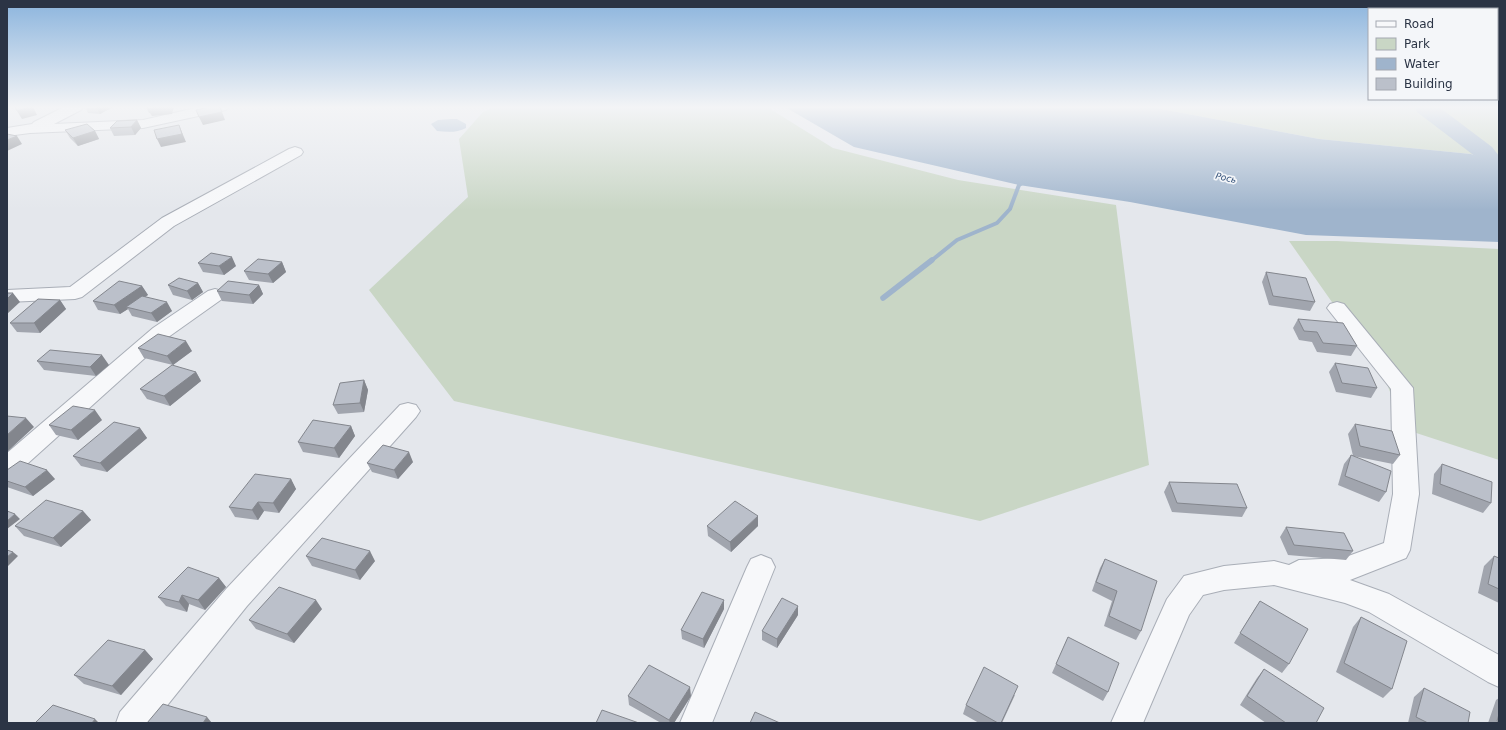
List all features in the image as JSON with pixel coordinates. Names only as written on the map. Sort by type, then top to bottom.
[{"type":"street","points":[[7,296],[75,292],[168,222],[295,152]]},
{"type":"street","points":[[7,467],[160,333],[215,295]]},
{"type":"street","points":[[1127,723],[1177,608],[1194,585],[1224,578],[1274,573],[1344,570],[1396,550],[1406,494],[1402,388],[1337,308]]},
{"type":"street","points":[[132,723],[237,597],[408,411]]},
{"type":"street","points":[[696,723],[760,566]]},
{"type":"street","points":[[1274,573],[1346,591],[1379,603],[1499,672]]},
{"type":"green space","points":[[459,141],[822,141],[833,148],[958,180],[1116,205],[1149,465],[980,521],[454,401],[369,290],[468,197]]},
{"type":"green space","points":[[1340,141],[1499,141],[1499,164],[1471,154]]},
{"type":"green space","points":[[1289,241],[1337,241],[1499,249],[1499,460],[1404,429],[1384,376]]},
{"type":"water","name":"Рось","points":[[844,141],[1340,141],[1471,154],[1499,164],[1499,242],[1306,235],[1130,202],[1019,185],[854,147]]},
{"type":"building","points":[[211,253],[232,257],[219,266],[198,263]]},
{"type":"building","points":[[258,259],[282,262],[268,274],[244,271]]},
{"type":"building","points":[[1266,272],[1306,278],[1315,302],[1273,296]]},
{"type":"building","points":[[179,278],[198,283],[187,291],[168,285]]},
{"type":"building","points":[[119,281],[142,286],[114,305],[93,301]]},
{"type":"building","points":[[228,281],[259,285],[249,295],[217,291]]},
{"type":"building","points":[[7,293],[13,293],[7,299]]},
{"type":"building","points":[[142,296],[167,302],[151,313],[126,307]]},
{"type":"building","points":[[38,299],[60,300],[34,323],[10,323]]},
{"type":"building","points":[[1298,319],[1343,323],[1357,346],[1323,343],[1317,332],[1304,331]]},
{"type":"building","points":[[158,334],[186,341],[167,356],[138,348]]},
{"type":"building","points":[[50,350],[102,355],[90,367],[37,361]]},
{"type":"building","points":[[1335,363],[1368,368],[1377,388],[1342,383]]},
{"type":"building","points":[[172,365],[196,372],[164,396],[140,389]]},
{"type":"building","points":[[364,380],[360,403],[333,405],[340,383]]},
{"type":"building","points":[[73,406],[95,410],[71,430],[49,425]]},
{"type":"building","points":[[7,416],[26,418],[7,435]]},
{"type":"building","points":[[313,420],[351,426],[334,448],[298,442]]},
{"type":"building","points":[[114,422],[140,428],[100,463],[73,456]]},
{"type":"building","points":[[1355,424],[1392,431],[1400,455],[1360,446]]},
{"type":"building","points":[[383,445],[409,452],[394,470],[367,463]]},
{"type":"building","points":[[1351,455],[1391,471],[1386,492],[1345,476]]},
{"type":"building","points":[[20,461],[47,470],[25,487],[7,481],[7,470]]},
{"type":"building","points":[[1442,464],[1492,482],[1491,503],[1440,484]]},
{"type":"building","points":[[255,474],[291,479],[273,503],[258,502],[252,510],[229,507]]},
{"type":"building","points":[[1169,482],[1237,484],[1247,508],[1177,503]]},
{"type":"building","points":[[46,500],[83,511],[53,538],[15,526]]},
{"type":"building","points":[[735,501],[758,516],[730,542],[707,526]]},
{"type":"building","points":[[7,511],[15,514],[7,521]]},
{"type":"building","points":[[1286,527],[1344,533],[1353,551],[1294,545]]},
{"type":"building","points":[[322,538],[370,551],[355,570],[306,556]]},
{"type":"building","points":[[7,550],[13,552],[7,557]]},
{"type":"building","points":[[1494,556],[1499,558],[1499,589],[1488,584]]},
{"type":"building","points":[[1105,559],[1157,581],[1141,631],[1109,616],[1117,591],[1096,582]]},
{"type":"building","points":[[188,567],[219,578],[198,600],[182,595],[179,602],[158,597]]},
{"type":"building","points":[[279,587],[316,600],[287,634],[249,620]]},
{"type":"building","points":[[702,592],[724,600],[703,639],[681,630]]},
{"type":"building","points":[[782,598],[798,606],[777,639],[762,631]]},
{"type":"building","points":[[1260,601],[1308,629],[1289,664],[1240,633]]},
{"type":"building","points":[[1361,617],[1407,641],[1392,689],[1344,663]]},
{"type":"building","points":[[1068,637],[1119,663],[1108,692],[1056,664]]},
{"type":"building","points":[[108,640],[145,650],[112,686],[74,675]]},
{"type":"building","points":[[649,665],[690,687],[669,720],[628,696]]},
{"type":"building","points":[[984,667],[1018,686],[1001,723],[998,723],[966,705]]},
{"type":"building","points":[[1264,669],[1324,708],[1316,723],[1286,723],[1247,696]]},
{"type":"building","points":[[1424,688],[1470,712],[1468,723],[1428,723],[1416,717]]},
{"type":"building","points":[[163,704],[207,717],[203,723],[147,723]]},
{"type":"building","points":[[53,705],[95,719],[92,723],[35,723]]},
{"type":"building","points":[[602,710],[639,723],[596,723]]},
{"type":"building","points":[[755,712],[780,723],[750,723]]},
{"type":"waterway","points":[[1470,141],[1484,152],[1499,172]]},
{"type":"waterway","points":[[931,261],[957,240],[997,223],[1010,209],[1019,185],[1025,181]]},
{"type":"waterway","points":[[883,298],[932,260]]}]
